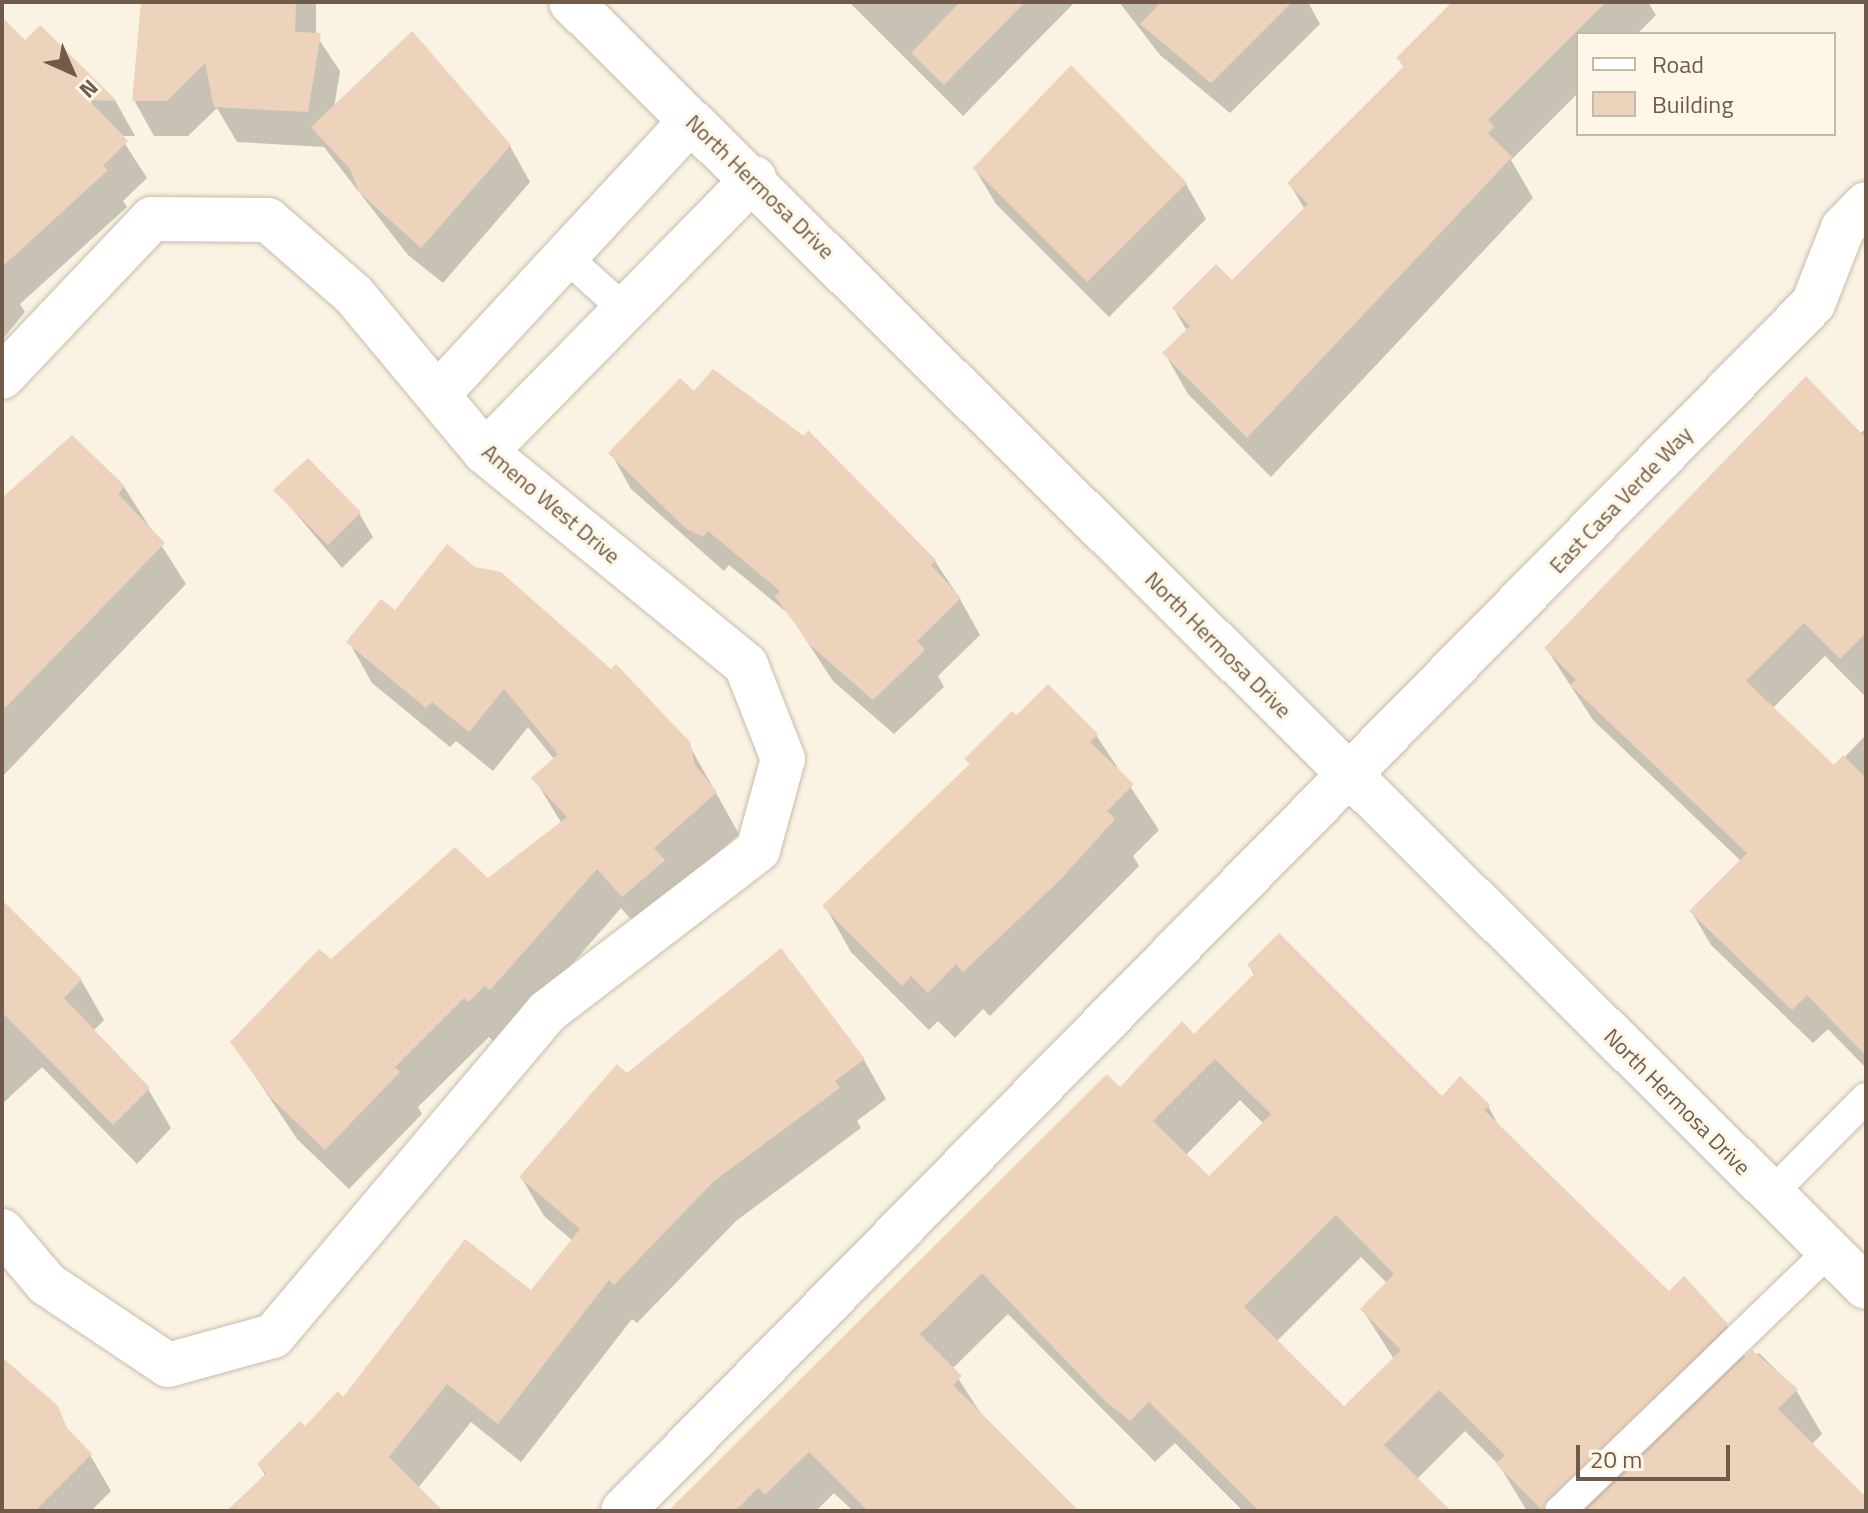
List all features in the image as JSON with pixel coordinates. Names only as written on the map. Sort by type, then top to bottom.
[{"type":"street","name":"North Hermosa Drive","points":[[571,2],[691,121],[754,178],[1349,779],[1866,1287]]},
{"type":"street","points":[[438,394],[691,121]]},
{"type":"street","points":[[485,452],[754,178]]},
{"type":"street","name":"East Casa Verde Way","points":[[623,1511],[1349,779],[1813,304],[1843,228],[1866,204]]},
{"type":"street","name":"Ameno West Drive","points":[[2,377],[152,219],[268,220],[354,295],[485,452],[746,665],[783,759],[758,850],[547,1012],[273,1336],[168,1365],[47,1284],[2,1231]]},
{"type":"lane","points":[[565,256],[625,310]]},
{"type":"lane","points":[[1771,1194],[1866,1098]]},
{"type":"lane","points":[[1560,1511],[1829,1251]]},
{"type":"building","points":[[141,2],[296,2],[295,32],[321,33],[308,112],[214,107],[205,63],[167,101],[132,101]]},
{"type":"building","points":[[960,2],[1025,2],[944,85],[911,53]]},
{"type":"building","points":[[1161,2],[1292,2],[1211,83],[1140,24]]},
{"type":"building","points":[[1452,2],[1606,2],[1488,120],[1494,127],[1488,133],[1512,157],[1247,438],[1162,353],[1190,326],[1172,308],[1216,264],[1232,280],[1308,204],[1287,183],[1404,66],[1396,58]]},
{"type":"building","points":[[2,17],[25,40],[40,25],[117,101],[89,100],[128,141],[103,166],[108,170],[2,267]]},
{"type":"building","points":[[412,31],[511,145],[421,248],[359,192],[350,169],[311,127]]},
{"type":"building","points":[[1071,65],[1187,183],[1087,282],[973,168]]},
{"type":"building","points":[[713,369],[804,436],[808,430],[936,560],[931,565],[961,598],[917,641],[925,650],[873,700],[810,645],[775,596],[780,591],[708,531],[703,537],[685,528],[608,453],[680,378],[694,391]]},
{"type":"building","points":[[1806,376],[1866,438],[1866,633],[1840,659],[1804,623],[1746,681],[1834,765],[1843,755],[1866,778],[1866,1056],[1807,995],[1792,1010],[1689,911],[1747,853],[1570,685],[1576,680],[1544,648]]},
{"type":"building","points":[[72,435],[125,486],[118,494],[165,543],[2,711],[2,498]]},
{"type":"building","points":[[308,458],[361,512],[328,545],[273,490]]},
{"type":"building","points":[[447,544],[475,567],[501,572],[611,669],[616,664],[690,742],[695,765],[717,792],[654,848],[665,860],[622,897],[597,869],[490,990],[484,986],[469,1002],[464,998],[395,1067],[400,1072],[325,1150],[271,1098],[230,1042],[319,949],[331,959],[455,847],[488,878],[567,817],[531,778],[558,754],[504,689],[469,732],[432,702],[426,708],[346,642],[381,599],[395,610]]},
{"type":"building","points":[[1048,684],[1098,734],[1090,742],[1134,784],[1107,811],[1115,819],[1061,879],[963,972],[956,964],[928,993],[911,976],[902,986],[822,906],[970,764],[964,759],[1012,711],[1017,715]]},
{"type":"building","points":[[2,900],[82,979],[64,998],[150,1088],[113,1125],[2,1012]]},
{"type":"building","points":[[1279,933],[1442,1096],[1460,1076],[1490,1105],[1484,1110],[1669,1291],[1684,1276],[1728,1324],[1543,1511],[1496,1464],[1505,1455],[1439,1390],[1384,1445],[1451,1511],[1259,1511],[1149,1402],[1130,1421],[1104,1400],[982,1273],[920,1334],[962,1376],[953,1385],[1079,1511],[868,1511],[809,1452],[765,1495],[758,1488],[735,1511],[668,1511],[1107,1074],[1120,1087],[1182,1021],[1194,1034],[1255,973],[1247,965]],"holes":[[[1215,1059],[1271,1114],[1209,1176],[1153,1121]],[[1336,1215],[1394,1274],[1360,1309],[1401,1350],[1344,1406],[1244,1307]]]},
{"type":"building","points":[[781,948],[865,1059],[835,1081],[840,1088],[714,1181],[614,1285],[609,1280],[498,1424],[447,1384],[389,1457],[443,1511],[228,1511],[266,1473],[257,1464],[300,1421],[305,1426],[338,1391],[343,1397],[465,1239],[531,1290],[580,1229],[519,1177],[617,1064],[627,1073]]},
{"type":"building","points":[[1752,1350],[1798,1389],[1778,1409],[1866,1497],[1866,1511],[1586,1511]]},
{"type":"building","points":[[2,1357],[58,1406],[67,1428],[92,1454],[35,1511],[2,1511]]}]
